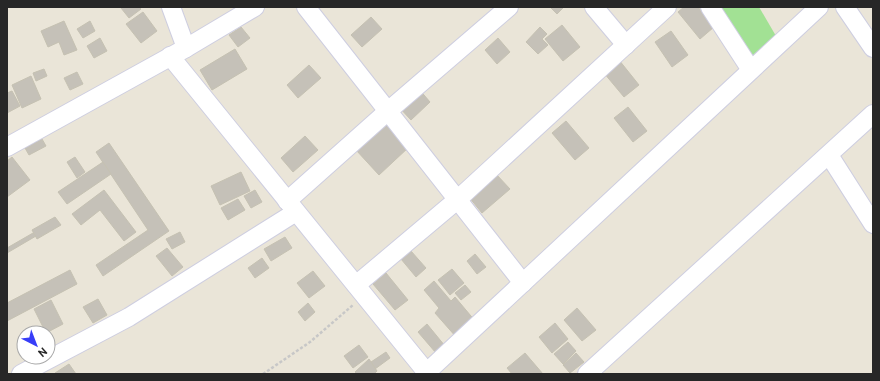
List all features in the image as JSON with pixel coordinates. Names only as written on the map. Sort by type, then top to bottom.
[{"type":"street","points":[[171,7],[186,48]]},
{"type":"street","points":[[7,147],[186,48],[255,7]]},
{"type":"street","points":[[306,7],[523,283]]},
{"type":"street","points":[[21,374],[129,317],[292,206],[388,111],[509,7]]},
{"type":"street","points":[[594,7],[626,45]]},
{"type":"street","points":[[360,290],[667,7]]},
{"type":"street","points":[[710,7],[751,70]]},
{"type":"street","points":[[170,56],[427,373],[819,7]]},
{"type":"street","points":[[845,7],[873,48]]},
{"type":"street","points":[[587,374],[873,114]]},
{"type":"street","points":[[829,155],[873,224]]},
{"type":"path","points":[[263,374],[310,342],[360,290]]},
{"type":"green space","points":[[713,7],[759,7],[776,36],[750,60]]},
{"type":"building","points":[[139,7],[141,9],[129,18],[121,8]]},
{"type":"building","points":[[550,7],[564,7],[557,14]]},
{"type":"building","points":[[684,7],[698,7],[714,27],[700,39],[678,12]]},
{"type":"building","points":[[143,12],[157,31],[141,43],[126,24]]},
{"type":"building","points":[[371,17],[382,29],[362,47],[351,35]]},
{"type":"building","points":[[64,21],[77,50],[64,55],[59,42],[48,47],[41,31]]},
{"type":"building","points":[[90,21],[95,31],[83,38],[77,29]]},
{"type":"building","points":[[562,25],[580,47],[563,61],[545,39]]},
{"type":"building","points":[[241,27],[250,38],[238,47],[229,35]]},
{"type":"building","points":[[540,27],[547,34],[542,39],[548,45],[538,54],[526,42]]},
{"type":"building","points":[[671,31],[688,55],[672,67],[655,42]]},
{"type":"building","points":[[100,38],[107,51],[94,58],[87,46]]},
{"type":"building","points":[[498,38],[510,52],[497,64],[485,50]]},
{"type":"building","points":[[235,49],[247,69],[212,90],[200,70]]},
{"type":"building","points":[[619,60],[639,85],[624,97],[604,73]]},
{"type":"building","points":[[309,65],[321,78],[298,98],[287,85]]},
{"type":"building","points":[[44,69],[47,76],[36,81],[33,73]]},
{"type":"building","points":[[77,72],[83,84],[70,90],[64,78]]},
{"type":"building","points":[[31,76],[41,99],[22,108],[12,85]]},
{"type":"building","points":[[418,88],[430,102],[411,120],[398,106]]},
{"type":"building","points":[[12,91],[20,106],[7,113],[7,93]]},
{"type":"building","points":[[628,107],[647,131],[633,142],[614,118]]},
{"type":"building","points":[[566,121],[589,148],[575,160],[552,133]]},
{"type":"building","points":[[386,122],[409,147],[379,175],[356,150]]},
{"type":"building","points":[[305,136],[318,150],[293,172],[281,158]]},
{"type":"building","points":[[42,139],[46,146],[29,155],[25,148]]},
{"type":"building","points":[[109,143],[169,231],[103,276],[96,265],[148,230],[96,152]]},
{"type":"building","points":[[12,157],[30,180],[7,197],[7,161]]},
{"type":"building","points":[[75,157],[85,172],[77,178],[67,162]]},
{"type":"building","points":[[103,162],[111,174],[67,204],[58,192]]},
{"type":"building","points":[[241,172],[250,191],[220,205],[211,186]]},
{"type":"building","points":[[496,174],[510,189],[482,213],[469,197]]},
{"type":"building","points":[[104,190],[136,232],[124,241],[100,210],[81,225],[72,214]]},
{"type":"building","points":[[255,190],[262,202],[251,208],[244,196]]},
{"type":"building","points":[[238,199],[245,210],[228,220],[221,208]]},
{"type":"building","points":[[55,217],[61,225],[37,239],[32,230]]},
{"type":"building","points":[[180,232],[185,242],[172,249],[166,239]]},
{"type":"building","points":[[33,233],[36,236],[7,253],[7,248]]},
{"type":"building","points":[[285,237],[292,248],[271,261],[264,249]]},
{"type":"building","points":[[167,248],[183,267],[172,276],[156,256]]},
{"type":"building","points":[[411,251],[426,268],[416,277],[401,259]]},
{"type":"building","points":[[475,254],[486,267],[477,274],[467,261]]},
{"type":"building","points":[[262,258],[269,268],[255,278],[248,268]]},
{"type":"building","points":[[452,269],[464,283],[450,295],[438,280]]},
{"type":"building","points":[[70,270],[77,284],[7,321],[7,303]]},
{"type":"building","points":[[313,271],[325,286],[309,298],[297,283]]},
{"type":"building","points":[[386,273],[408,300],[395,310],[373,284]]},
{"type":"building","points":[[434,281],[451,301],[455,297],[476,322],[457,338],[435,313],[439,308],[424,290]]},
{"type":"building","points":[[465,285],[471,292],[461,300],[455,293]]},
{"type":"building","points":[[98,299],[107,315],[93,323],[83,307]]},
{"type":"building","points":[[51,300],[63,324],[56,328],[56,325],[42,325],[34,309]]},
{"type":"building","points":[[308,303],[315,312],[305,321],[298,312]]},
{"type":"building","points":[[577,308],[596,330],[582,341],[564,320]]},
{"type":"building","points":[[555,323],[568,339],[552,353],[539,337]]},
{"type":"building","points":[[427,324],[445,346],[436,353],[418,332]]},
{"type":"building","points":[[568,342],[576,351],[563,364],[554,354]]},
{"type":"building","points":[[359,345],[368,357],[353,368],[344,356]]},
{"type":"building","points":[[386,352],[390,358],[375,369],[371,362]]},
{"type":"building","points":[[525,353],[543,374],[512,374],[507,368]]},
{"type":"building","points":[[576,353],[584,362],[570,373],[563,365]]},
{"type":"building","points":[[369,359],[377,371],[374,374],[357,374],[355,372]]},
{"type":"building","points":[[69,364],[76,374],[55,373]]}]
